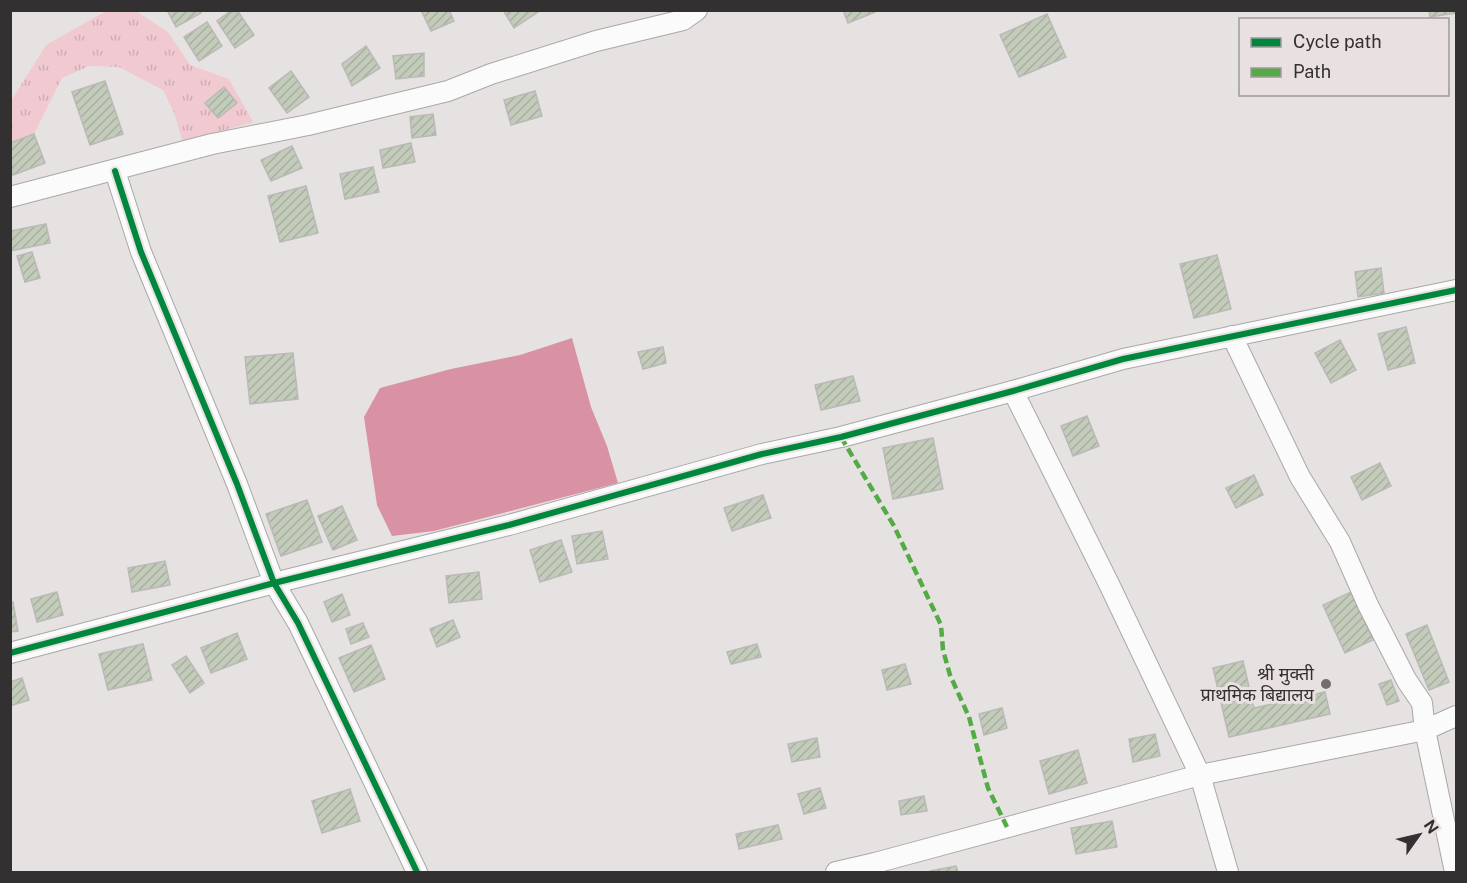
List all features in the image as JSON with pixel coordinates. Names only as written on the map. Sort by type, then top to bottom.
[{"type":"street","points":[[10,197],[212,144],[448,92],[490,74],[596,41],[683,20],[697,10]]},
{"type":"street","points":[[115,171],[141,252],[237,484],[274,583],[298,623],[417,873]]},
{"type":"street","points":[[10,653],[274,583],[509,525],[762,454],[841,437],[1123,359],[1456,290]]},
{"type":"street","points":[[1232,336],[1300,477],[1340,542],[1373,614],[1407,681],[1422,704],[1425,730],[1455,873]]},
{"type":"street","points":[[1012,391],[1109,584],[1200,775],[1228,873]]},
{"type":"street","points":[[836,873],[1200,775],[1425,730],[1456,716]]},
{"type":"green space","points":[[106,11],[136,11],[168,32],[190,65],[229,79],[253,122],[183,142],[174,113],[163,90],[119,67],[89,66],[62,78],[34,134],[11,143],[11,99],[46,45]]},
{"type":"shaded area","points":[[572,338],[591,407],[607,446],[618,483],[434,531],[392,536],[377,505],[364,417],[380,388],[451,369],[520,355]]},
{"type":"building","points":[[167,10],[200,10],[201,13],[176,27]]},
{"type":"building","points":[[232,10],[237,10],[254,35],[235,48],[217,21]]},
{"type":"building","points":[[421,10],[449,10],[454,21],[431,31]]},
{"type":"building","points":[[503,10],[541,10],[514,28]]},
{"type":"building","points":[[843,10],[874,10],[875,12],[848,23]]},
{"type":"building","points":[[1429,10],[1456,10],[1456,13],[1430,17]]},
{"type":"building","points":[[1047,14],[1066,57],[1019,77],[1000,35]]},
{"type":"building","points":[[207,22],[222,46],[199,61],[184,37]]},
{"type":"building","points":[[366,46],[380,68],[352,86],[342,64]]},
{"type":"building","points":[[424,53],[424,76],[396,79],[393,56]]},
{"type":"building","points":[[291,71],[309,97],[287,113],[269,88]]},
{"type":"building","points":[[105,81],[123,134],[90,145],[72,92]]},
{"type":"building","points":[[224,87],[237,103],[218,118],[205,103]]},
{"type":"building","points":[[535,91],[542,116],[511,125],[504,100]]},
{"type":"building","points":[[433,114],[436,135],[412,138],[410,117]]},
{"type":"building","points":[[34,134],[45,163],[13,175],[10,168],[10,143]]},
{"type":"building","points":[[411,143],[415,162],[383,168],[380,150]]},
{"type":"building","points":[[292,146],[302,168],[271,181],[261,160]]},
{"type":"building","points":[[373,167],[379,192],[345,199],[340,174]]},
{"type":"building","points":[[306,186],[318,233],[280,242],[268,196]]},
{"type":"building","points":[[46,224],[50,243],[10,251],[10,231]]},
{"type":"building","points":[[32,252],[40,278],[25,282],[17,256]]},
{"type":"building","points":[[1217,255],[1231,309],[1194,318],[1180,264]]},
{"type":"building","points":[[1381,268],[1384,293],[1358,297],[1355,272]]},
{"type":"building","points":[[1406,327],[1415,363],[1388,370],[1378,334]]},
{"type":"building","points":[[1340,340],[1356,370],[1331,383],[1315,353]]},
{"type":"building","points":[[663,347],[666,363],[643,369],[638,352]]},
{"type":"building","points":[[293,353],[298,399],[250,404],[245,357]]},
{"type":"building","points":[[853,376],[860,401],[821,410],[815,385]]},
{"type":"building","points":[[1087,416],[1099,446],[1073,456],[1061,426]]},
{"type":"building","points":[[933,438],[943,489],[893,499],[883,448]]},
{"type":"building","points":[[1380,463],[1391,486],[1362,500],[1351,477]]},
{"type":"building","points":[[1254,475],[1263,495],[1236,508],[1226,488]]},
{"type":"building","points":[[763,495],[771,518],[732,531],[724,508]]},
{"type":"building","points":[[307,500],[322,542],[281,556],[266,514]]},
{"type":"building","points":[[342,506],[357,540],[333,550],[318,516]]},
{"type":"building","points":[[602,531],[608,559],[577,564],[572,536]]},
{"type":"building","points":[[561,540],[572,572],[540,582],[530,550]]},
{"type":"building","points":[[165,561],[170,585],[132,592],[128,568]]},
{"type":"building","points":[[479,572],[482,599],[449,603],[446,576]]},
{"type":"building","points":[[57,592],[63,615],[37,622],[31,599]]},
{"type":"building","points":[[1351,592],[1373,640],[1345,653],[1323,605]]},
{"type":"building","points":[[342,594],[350,615],[332,622],[324,602]]},
{"type":"building","points":[[13,602],[18,631],[10,632],[10,603]]},
{"type":"building","points":[[453,620],[460,637],[437,647],[430,629]]},
{"type":"building","points":[[363,623],[369,637],[351,644],[346,629]]},
{"type":"building","points":[[1427,625],[1449,682],[1429,690],[1406,634]]},
{"type":"building","points":[[237,633],[247,659],[211,673],[201,648]]},
{"type":"building","points":[[143,644],[152,680],[108,690],[99,654]]},
{"type":"building","points":[[757,644],[761,657],[731,664],[727,652]]},
{"type":"building","points":[[371,645],[385,679],[354,692],[339,658]]},
{"type":"building","points":[[186,656],[204,683],[190,693],[172,665]]},
{"type":"building","points":[[1243,661],[1254,708],[1325,692],[1330,714],[1229,737],[1213,668]]},
{"type":"building","points":[[905,664],[911,684],[887,690],[882,670]]},
{"type":"building","points":[[22,678],[29,700],[10,706],[10,682]]},
{"type":"building","points":[[1391,680],[1399,701],[1387,705],[1379,684]]},
{"type":"building","points":[[1002,708],[1007,728],[984,735],[979,714]]},
{"type":"building","points":[[1155,734],[1160,756],[1133,762],[1129,739]]},
{"type":"building","points":[[817,738],[820,757],[792,762],[788,744]]},
{"type":"building","points":[[1078,750],[1087,783],[1049,794],[1040,761]]},
{"type":"building","points":[[820,788],[826,808],[804,814],[798,794]]},
{"type":"building","points":[[350,789],[360,821],[322,833],[312,801]]},
{"type":"building","points":[[924,796],[927,811],[901,815],[899,801]]},
{"type":"building","points":[[1112,821],[1117,847],[1076,854],[1071,828]]},
{"type":"building","points":[[778,825],[782,839],[739,849],[736,834]]},
{"type":"building","points":[[956,866],[958,872],[930,871]]},
{"type":"marked path","points":[[841,437],[894,526],[941,625],[943,650],[950,675],[969,717],[988,788],[1007,827]]},
{"type":"cycle path","points":[[115,171],[141,252],[237,484],[274,583],[298,623],[417,872]]},
{"type":"cycle path","points":[[10,653],[274,583],[509,525],[762,454],[841,437],[1123,359],[1456,290]]},
{"type":"place","name":"श्री मुक्ती प्राथमिक बिद्यालय","points":[[1326,684]]}]
